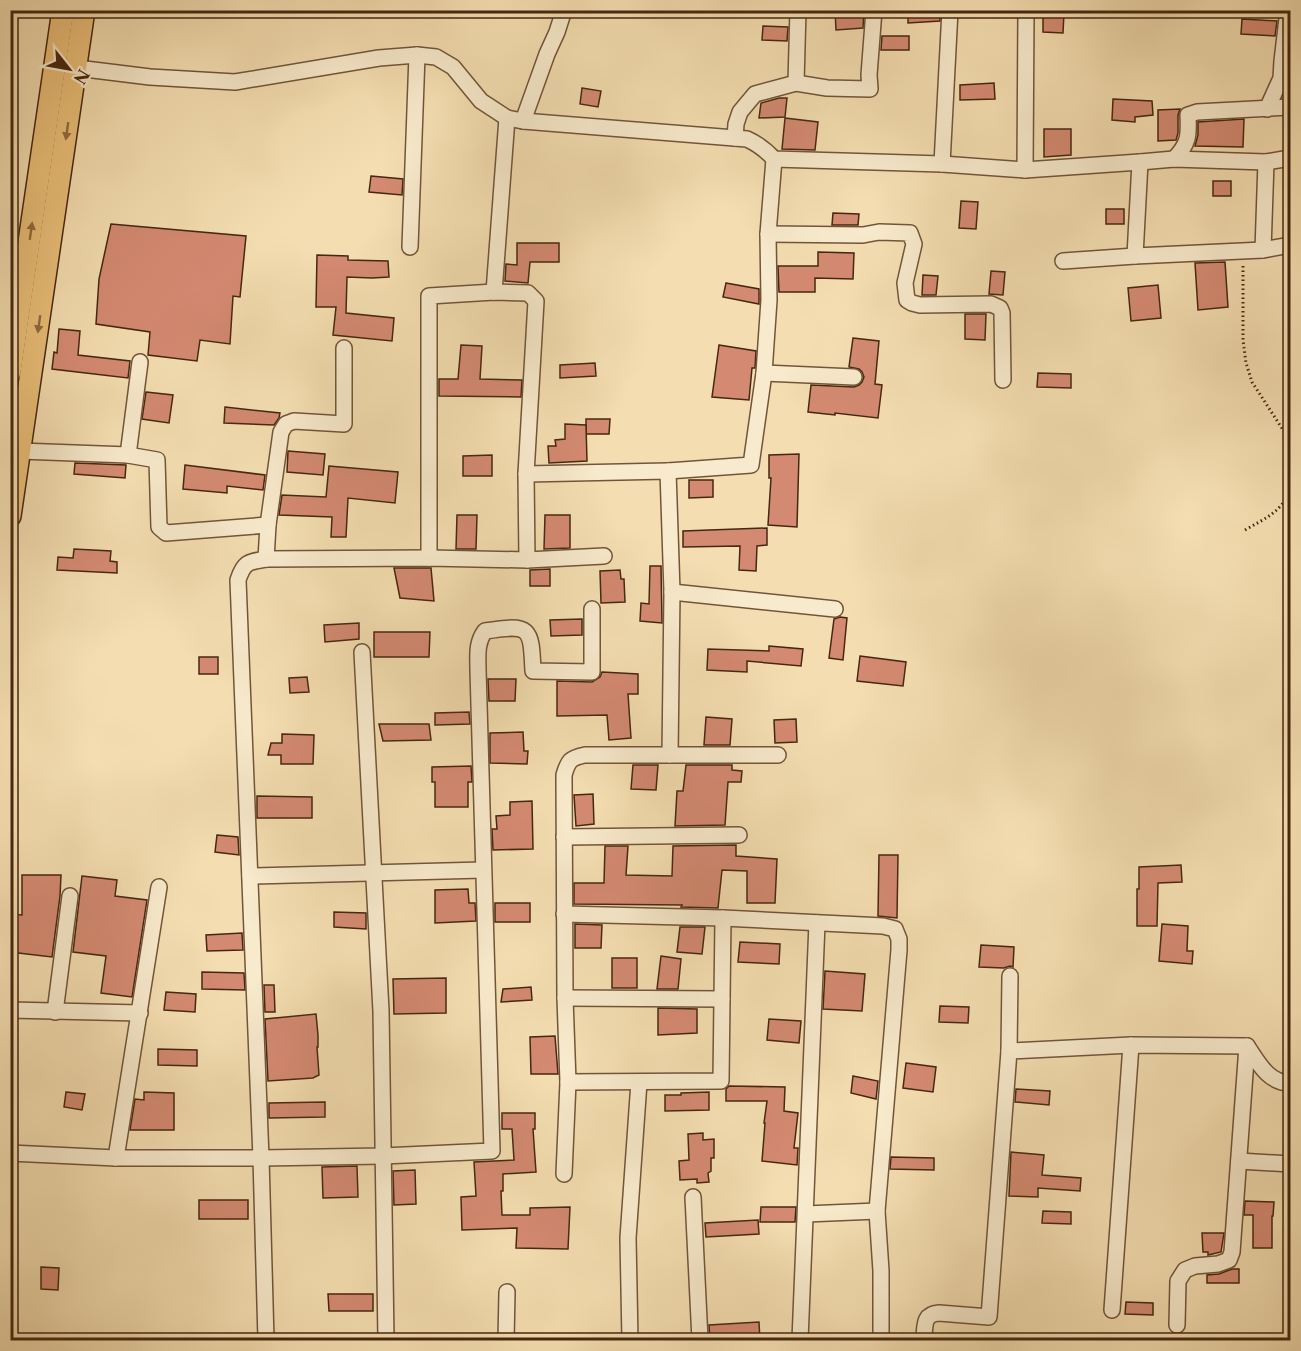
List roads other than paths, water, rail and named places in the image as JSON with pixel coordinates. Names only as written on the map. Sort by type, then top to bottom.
[{"type":"highway","points":[[10,372],[63,10]]},
{"type":"highway","points":[[10,516],[84,10]]},
{"type":"street","points":[[523,121],[564,10]]},
{"type":"street","points":[[796,83],[798,10]]},
{"type":"street","points":[[735,138],[740,112],[755,94],[796,83],[827,88],[870,89],[874,10]]},
{"type":"street","points":[[942,164],[950,10]]},
{"type":"street","points":[[1025,170],[1026,10]]},
{"type":"street","points":[[1267,109],[1281,78],[1288,10]]},
{"type":"street","points":[[410,247],[417,55]]},
{"type":"street","points":[[77,68],[150,77],[235,82],[379,58],[417,55],[436,57],[453,67],[481,101],[507,118],[747,139],[767,151],[774,159],[768,234],[770,300],[764,373],[751,465],[668,471],[526,474]]},
{"type":"street","points":[[1174,159],[1183,150],[1189,135],[1188,115],[1197,112],[1290,107]]},
{"type":"street","points":[[494,292],[507,118]]},
{"type":"street","points":[[774,159],[942,164],[1025,170],[1174,159],[1266,162],[1290,158]]},
{"type":"street","points":[[1135,256],[1140,162]]},
{"type":"street","points":[[1263,250],[1266,162]]},
{"type":"street","points":[[768,234],[910,233],[914,244],[905,283],[907,300],[920,305],[991,304],[1000,308],[1003,380]]},
{"type":"street","points":[[1063,261],[1263,250],[1290,244]]},
{"type":"street","points":[[429,558],[429,296],[494,292],[528,293],[536,301],[526,474],[527,560]]},
{"type":"street","points":[[266,559],[268,525],[281,432],[286,424],[294,421],[344,424],[344,348]]},
{"type":"street","points":[[128,455],[140,362]]},
{"type":"street","points":[[764,373],[854,377]]},
{"type":"street","points":[[20,451],[128,455],[157,460],[159,527],[166,534],[268,525]]},
{"type":"street","points":[[668,471],[672,592],[670,755]]},
{"type":"street","points":[[266,1341],[238,580],[242,568],[250,562],[266,559],[527,560],[604,556]]},
{"type":"street","points":[[672,592],[835,609]]},
{"type":"street","points":[[10,1153],[116,1158],[261,1158],[492,1151],[478,670],[480,638],[485,631],[512,627],[523,630],[530,636],[533,671],[592,672],[592,609]]},
{"type":"street","points":[[362,652],[381,1011],[386,1341]]},
{"type":"street","points":[[564,1174],[568,1082],[564,914],[564,775],[567,764],[575,757],[585,755],[778,755]]},
{"type":"street","points":[[564,837],[739,835]]},
{"type":"street","points":[[250,876],[483,870]]},
{"type":"street","points":[[116,1158],[159,887]]},
{"type":"street","points":[[55,1012],[70,896]]},
{"type":"street","points":[[564,914],[723,918],[883,926],[895,929],[899,939],[877,1211],[881,1271],[881,1341]]},
{"type":"street","points":[[568,1082],[721,1081],[723,918]]},
{"type":"street","points":[[800,1341],[817,923]]},
{"type":"street","points":[[924,1337],[927,1317],[932,1313],[989,1317],[1009,1051],[1010,976]]},
{"type":"street","points":[[565,998],[722,999]]},
{"type":"street","points":[[10,1010],[140,1012]]},
{"type":"street","points":[[1009,1051],[1131,1045],[1247,1046]]},
{"type":"street","points":[[1112,1310],[1131,1045]]},
{"type":"street","points":[[1247,1046],[1266,1074],[1284,1083],[1290,1083]]},
{"type":"street","points":[[1177,1325],[1178,1281],[1185,1270],[1195,1266],[1218,1264],[1228,1260],[1232,1252],[1247,1046]]},
{"type":"street","points":[[630,1341],[628,1238],[639,1082]]},
{"type":"street","points":[[1239,1161],[1290,1164]]},
{"type":"street","points":[[693,1197],[700,1341]]},
{"type":"street","points":[[806,1214],[877,1211]]},
{"type":"street","points":[[506,1341],[507,1292]]}]
